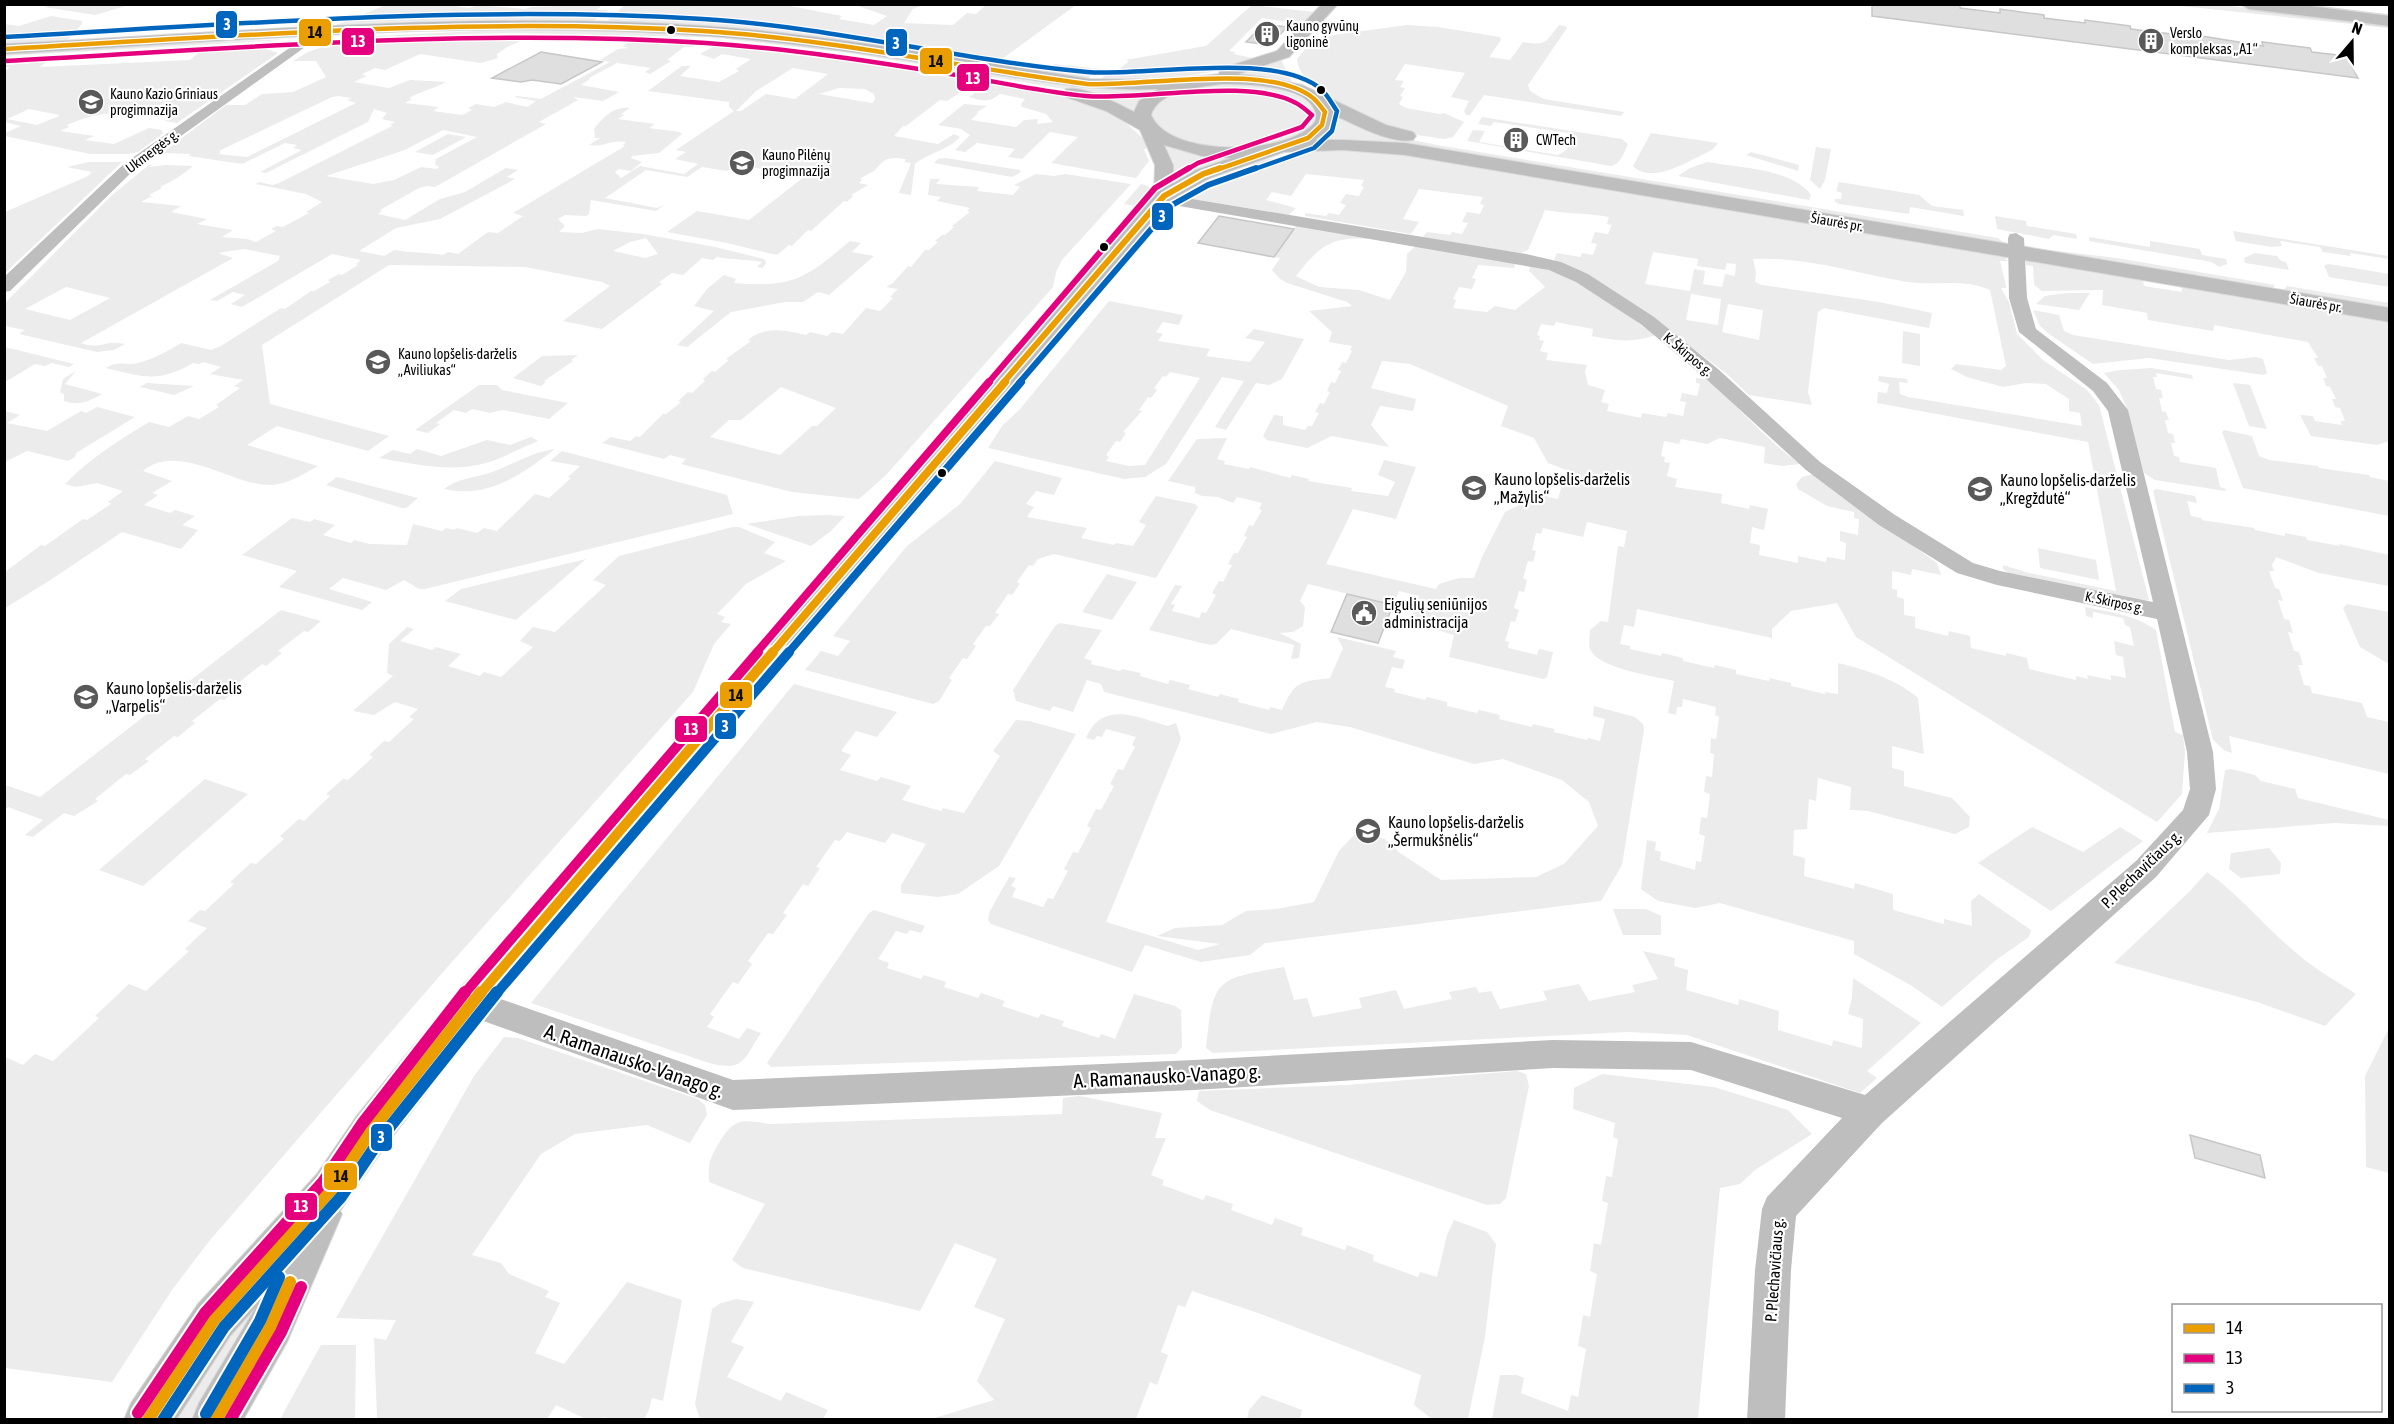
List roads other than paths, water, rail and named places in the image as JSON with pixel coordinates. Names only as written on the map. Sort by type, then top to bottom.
[{"type":"highway","points":[[2249,4],[2390,21]]},
{"type":"highway","points":[[2329,4],[2390,11]]},
{"type":"main road","points":[[1163,197],[1164,165],[1143,115],[1148,103],[1172,88],[1201,81],[1283,54],[1331,4]]},
{"type":"main road","points":[[4,58],[525,27],[840,44],[1090,84],[1128,85],[1201,81]]},
{"type":"main road","points":[[714,37],[843,55],[1069,93],[1106,104],[1160,137],[1194,148],[1238,152],[1280,148]]},
{"type":"main road","points":[[4,49],[309,39]]},
{"type":"main road","points":[[148,1419],[214,1320],[332,1189],[371,1131],[472,1003],[1163,197],[1203,174],[1308,138],[1323,125],[1325,112],[1283,54]]},
{"type":"main road","name":"Šiaurės pr.","points":[[1201,81],[1254,80],[1285,86],[1380,129],[1407,136],[2016,245],[2390,315]]},
{"type":"main road","name":"Šiaurės pr.","points":[[1280,148],[1344,145],[1405,149],[2016,245],[2390,300]]},
{"type":"main road","points":[[216,1419],[271,1326],[332,1189]]},
{"type":"street","name":"Ukmergės g.","points":[[4,288],[130,166],[309,39]]},
{"type":"street","name":"K. Škirpos g.","points":[[1163,197],[1526,259],[1568,270],[1603,290],[1676,342],[1813,466],[1887,520],[1965,568],[1997,578],[2168,613]]},
{"type":"street","name":"P. Plechavičiaus g.","points":[[1766,1419],[1773,1270],[1779,1209],[1870,1112],[2146,869],[2195,815],[2203,789],[2199,752],[2168,613],[2118,410],[2100,387],[2028,332],[2019,304],[2016,245]]},
{"type":"street","name":"A. Ramanausko-Vanago g.","points":[[472,1003],[733,1095],[1194,1075],[1553,1054],[1691,1056],[1870,1112]]},
{"type":"place","name":"Kauno gyvūnų ligoninė","points":[[1267,34]]},
{"type":"place","name":"Verslo kompleksas „A1“","points":[[2151,41]]},
{"type":"place","name":"Kauno Kazio Griniaus progimnazija","points":[[91,102]]},
{"type":"place","name":"CWTech","points":[[1516,140]]},
{"type":"place","name":"Kauno Pilėnų progimnazija","points":[[742,163]]},
{"type":"place","name":"Kauno lopšelis-darželis „Aviliukas“","points":[[378,362]]},
{"type":"place","name":"Kauno lopšelis-darželis „Mažylis“","points":[[1474,488]]},
{"type":"place","name":"Kauno lopšelis-darželis „Kregždutė“","points":[[1980,489]]},
{"type":"place","name":"Eigulių seniūnijos administracija","points":[[1364,613]]},
{"type":"place","name":"Kauno lopšelis-darželis „Varpelis“","points":[[86,697]]},
{"type":"place","name":"Kauno lopšelis-darželis „Šermukšnėlis“","points":[[1368,831]]}]
